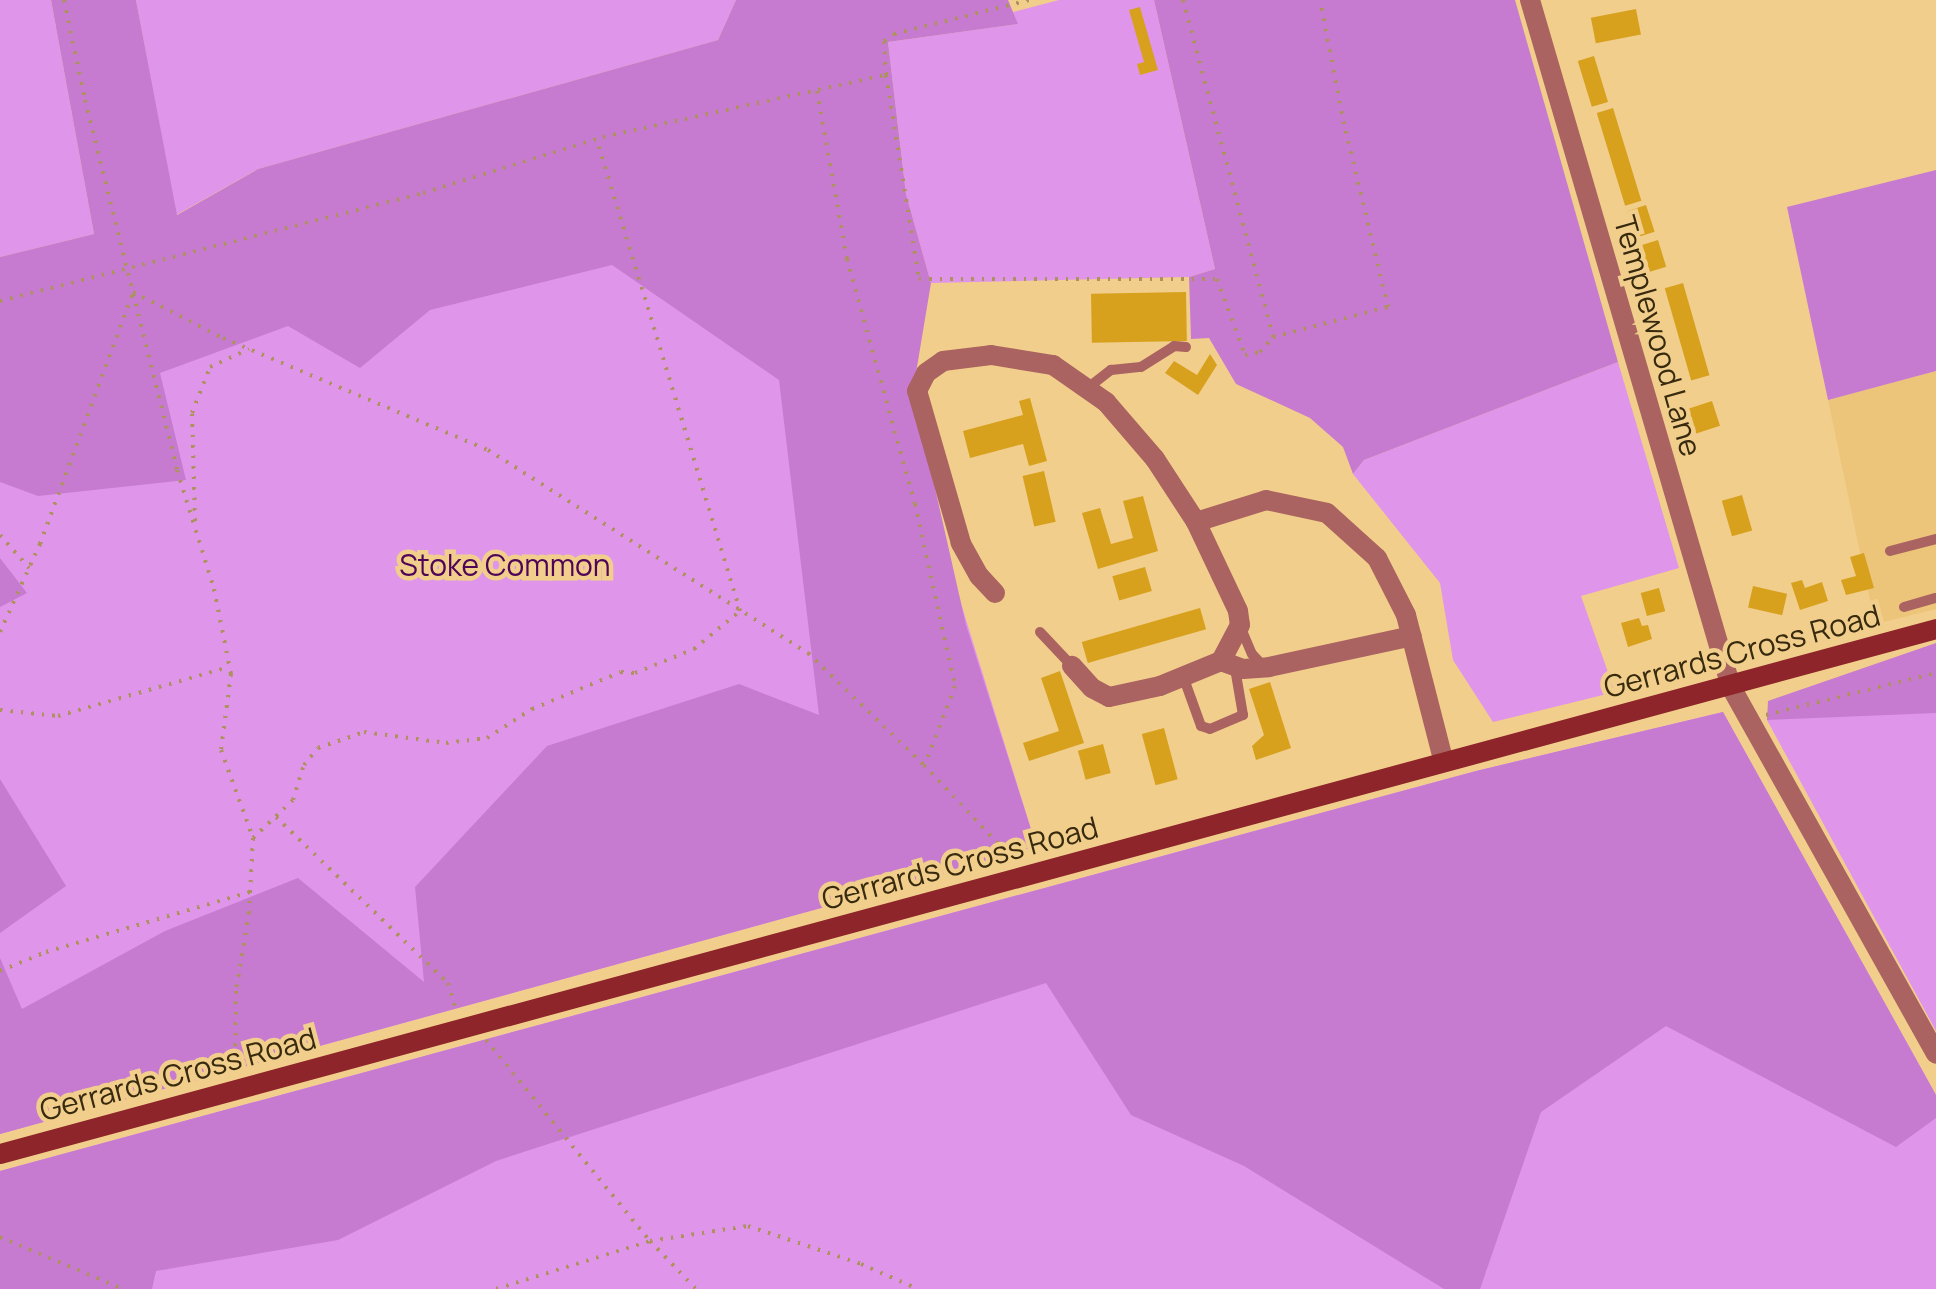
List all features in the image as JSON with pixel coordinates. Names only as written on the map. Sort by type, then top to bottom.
[{"type":"main road","name":"Gerrards Cross Road","points":[[0,1154],[1028,876],[1444,759],[1732,687],[1936,629]]},
{"type":"street","name":"Templewood Lane","points":[[1530,0],[1732,687],[1936,1054]]},
{"type":"street","points":[[995,592],[979,576],[961,543],[918,392],[926,373],[943,361],[991,355],[1052,365],[1089,387],[1155,459],[1196,522],[1238,610],[1240,625],[1228,664]]},
{"type":"street","points":[[1196,522],[1266,500],[1326,513],[1377,558],[1412,636],[1444,759]]},
{"type":"street","points":[[1072,666],[1092,688],[1110,697],[1228,664],[1265,667],[1412,636]]},
{"type":"lane","points":[[1089,387],[1111,370],[1141,367],[1174,346],[1186,347]]},
{"type":"lane","points":[[1890,551],[1936,540]]},
{"type":"lane","points":[[1904,606],[1936,598]]},
{"type":"lane","points":[[1240,625],[1252,654],[1265,667]]},
{"type":"lane","points":[[1040,632],[1072,666]]},
{"type":"lane","points":[[1183,676],[1200,726],[1210,729],[1242,715],[1228,664]]},
{"type":"path","points":[[64,0],[133,292],[230,667],[222,750],[254,838],[236,991],[235,1090]]},
{"type":"path","points":[[1029,0],[894,34],[884,41],[919,279],[1217,280],[1245,355],[1260,352],[1273,337],[1388,307],[1344,124],[1320,0]]},
{"type":"path","points":[[1183,0],[1273,337]]},
{"type":"path","points":[[0,301],[423,193],[597,139],[720,108],[886,74]]},
{"type":"path","points":[[817,91],[847,259],[915,504],[955,686],[924,765]]},
{"type":"path","points":[[597,139],[740,611]]},
{"type":"path","points":[[133,292],[248,349],[488,450],[808,654],[924,765],[1028,876]]},
{"type":"path","points":[[0,632],[29,568],[133,292]]},
{"type":"path","points":[[196,530],[192,413],[210,367],[248,349]]},
{"type":"path","points":[[0,535],[29,568]]},
{"type":"path","points":[[254,838],[293,800],[304,765],[318,748],[364,732],[446,742],[487,738],[532,708],[621,672],[636,674],[694,649],[740,611]]},
{"type":"path","points":[[0,710],[58,716],[230,667]]},
{"type":"path","points":[[1751,719],[1936,673]]},
{"type":"path","points":[[276,817],[448,983],[468,1028],[650,1241],[696,1289]]},
{"type":"path","points":[[0,971],[46,952],[250,892]]},
{"type":"path","points":[[496,1289],[650,1241],[748,1226],[861,1264],[918,1289]]},
{"type":"path","points":[[0,1237],[123,1289]]},
{"type":"shaded area","points":[[51,0],[136,0],[177,215],[258,169],[718,40],[736,0],[1008,0],[1018,24],[888,42],[906,194],[931,283],[913,391],[966,625],[1036,845],[1014,855],[0,1134],[0,958],[22,1009],[165,931],[298,878],[424,982],[415,887],[547,746],[739,684],[819,715],[779,380],[612,265],[430,310],[360,368],[288,326],[160,373],[186,480],[38,496],[0,482],[0,257],[94,234]]},
{"type":"shaded area","points":[[1154,0],[1515,0],[1618,362],[1364,460],[1353,474],[1343,447],[1310,418],[1236,384],[1209,338],[1191,339],[1189,277],[1215,269]]},
{"type":"shaded area","points":[[1936,170],[1936,371],[1828,400],[1787,207]]},
{"type":"shaded area","points":[[1936,371],[1936,609],[1875,624],[1828,400]]},
{"type":"shaded area","points":[[0,558],[27,593],[0,607]]},
{"type":"shaded area","points":[[1936,643],[1936,713],[1767,720],[1768,701]]},
{"type":"shaded area","points":[[1723,712],[1936,1095],[1936,1118],[1896,1147],[1666,1026],[1541,1112],[1480,1289],[1444,1289],[1244,1166],[1131,1115],[1046,983],[496,1161],[338,1240],[156,1271],[152,1289],[0,1289],[0,1171],[1476,771]]},
{"type":"shaded area","points":[[0,779],[66,886],[0,933]]},
{"type":"green space","points":[[0,0],[51,0],[94,234],[0,257]]},
{"type":"green space","points":[[136,0],[736,0],[718,40],[258,169],[176,215]]},
{"type":"green space","points":[[1059,0],[1154,0],[1215,269],[1189,277],[931,283],[906,194],[888,42],[1017,24],[1013,12]]},
{"type":"green space","name":"Stoke Common","points":[[789,50],[1036,845],[1014,855],[0,1134],[0,280]]},
{"type":"green space","points":[[1618,362],[1679,568],[1581,596],[1615,692],[1493,722],[1453,660],[1440,583],[1353,474],[1364,460]]},
{"type":"green space","points":[[1936,665],[1936,1031],[1767,720],[1770,708]]},
{"type":"green space","points":[[1723,712],[1936,1095],[1936,1289],[0,1289],[0,1171],[1476,771]]},
{"type":"building","points":[[1140,7],[1158,70],[1140,75],[1137,64],[1144,62],[1129,10]]},
{"type":"building","points":[[1636,9],[1641,35],[1596,43],[1591,18]]},
{"type":"building","points":[[1594,56],[1608,102],[1592,107],[1578,61]]},
{"type":"building","points":[[1613,108],[1641,201],[1625,206],[1597,113]]},
{"type":"building","points":[[1646,205],[1655,232],[1636,238],[1627,211]]},
{"type":"building","points":[[1658,240],[1666,267],[1646,273],[1638,246]]},
{"type":"building","points":[[1683,283],[1709,375],[1691,381],[1665,288]]},
{"type":"building","points":[[1186,292],[1187,341],[1092,343],[1091,294]]},
{"type":"building","points":[[1210,354],[1217,365],[1198,395],[1165,373],[1174,361],[1197,375]]},
{"type":"building","points":[[1030,398],[1047,461],[1029,466],[1023,444],[970,458],[963,431],[1023,415],[1019,401]]},
{"type":"building","points":[[1712,401],[1720,426],[1696,433],[1688,409]]},
{"type":"building","points":[[1044,471],[1056,522],[1034,527],[1023,476]]},
{"type":"building","points":[[1742,495],[1752,531],[1732,536],[1722,501]]},
{"type":"building","points":[[1143,496],[1158,551],[1098,569],[1082,513],[1100,508],[1111,544],[1133,538],[1123,501]]},
{"type":"building","points":[[1864,553],[1874,588],[1846,595],[1841,580],[1856,576],[1850,557]]},
{"type":"building","points":[[1145,567],[1152,591],[1119,600],[1112,576]]},
{"type":"building","points":[[1802,580],[1805,588],[1822,582],[1828,601],[1800,610],[1791,583]]},
{"type":"building","points":[[1753,586],[1787,594],[1782,615],[1748,607]]},
{"type":"building","points":[[1659,588],[1665,611],[1647,616],[1641,593]]},
{"type":"building","points":[[1200,608],[1206,629],[1088,663],[1082,642]]},
{"type":"building","points":[[1639,618],[1642,626],[1648,625],[1652,639],[1628,647],[1621,623]]},
{"type":"building","points":[[1060,671],[1084,743],[1029,761],[1023,743],[1059,731],[1041,678]]},
{"type":"building","points":[[1270,682],[1291,748],[1256,760],[1252,746],[1264,735],[1249,689]]},
{"type":"building","points":[[1164,728],[1178,779],[1156,785],[1142,734]]},
{"type":"building","points":[[1103,744],[1111,773],[1086,780],[1078,751]]}]
